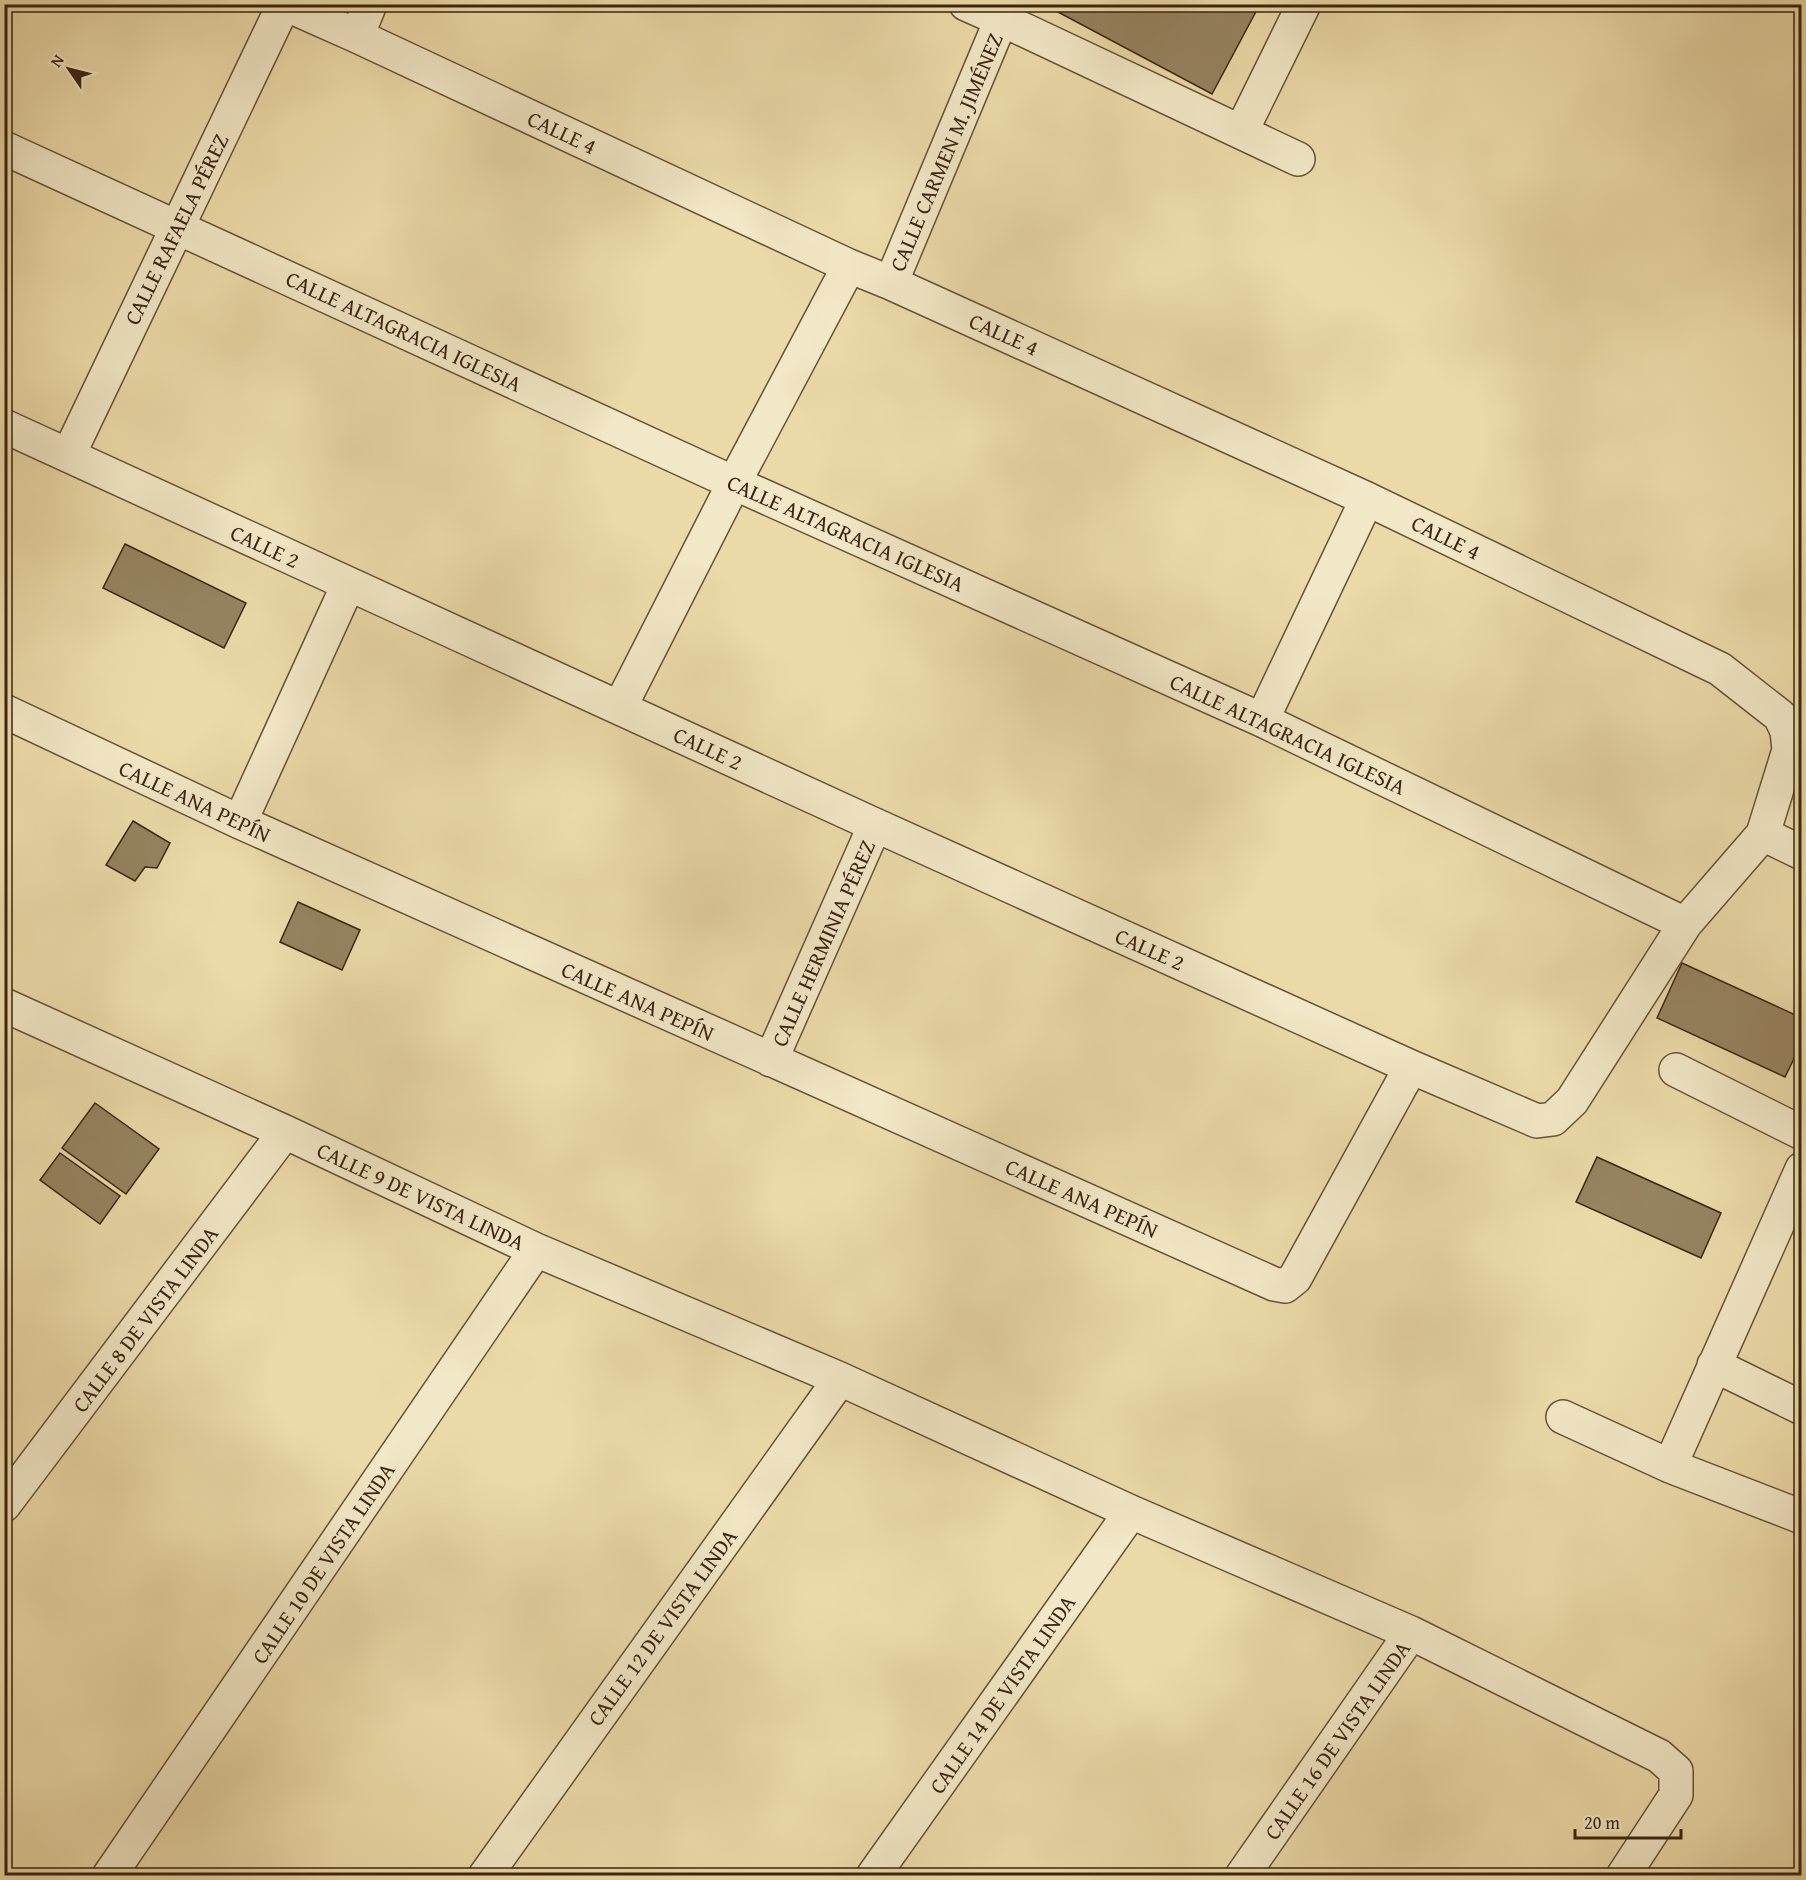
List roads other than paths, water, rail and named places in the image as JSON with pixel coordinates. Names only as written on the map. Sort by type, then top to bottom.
[{"type":"street","name":"CALLE 4","points":[[285,4],[849,266],[1367,499],[1720,669],[1780,716],[1787,731],[1790,750],[1763,834]]},
{"type":"street","name":"CALLE RAFAELA PÉREZ","points":[[69,454],[285,4]]},
{"type":"street","points":[[357,36],[370,4]]},
{"type":"street","points":[[966,4],[1017,18],[1298,159]]},
{"type":"street","points":[[1241,132],[1304,4]]},
{"type":"street","name":"CALLE CARMEN M. JIMÉNEZ","points":[[891,283],[1017,18]]},
{"type":"street","name":"CALLE ALTAGRACIA IGLESIA","points":[[4,148],[734,483],[1262,720],[1684,924]]},
{"type":"street","points":[[620,707],[734,483],[849,266]]},
{"type":"street","name":"CALLE 2","points":[[4,426],[875,825],[1411,1068],[1537,1121],[1553,1119],[1572,1101],[1684,924],[1763,834]]},
{"type":"street","points":[[1262,720],[1367,499]]},
{"type":"street","points":[[240,822],[348,585]]},
{"type":"street","name":"CALLE ANA PEPÍN","points":[[4,711],[240,822],[1274,1284],[1285,1286],[1295,1278],[1411,1068]]},
{"type":"street","name":"CALLE HERMINIA PÉREZ","points":[[771,1060],[875,825]]},
{"type":"street","points":[[1763,834],[1802,853]]},
{"type":"street","name":"CALLE 9 DE VISTA LINDA","points":[[4,1005],[285,1132],[536,1250],[840,1379],[1131,1512],[1411,1633],[1659,1756],[1676,1771],[1677,1795],[1623,1875]]},
{"type":"street","points":[[1676,1070],[1802,1133]]},
{"type":"street","name":"CALLE 8 DE VISTA LINDA","points":[[4,1505],[285,1132]]},
{"type":"street","points":[[1670,1466],[1801,1172]]},
{"type":"street","name":"CALLE 10 DE VISTA LINDA","points":[[109,1875],[536,1250]]},
{"type":"street","points":[[1714,1365],[1802,1408]]},
{"type":"street","name":"CALLE 12 DE VISTA LINDA","points":[[484,1875],[840,1379]]},
{"type":"street","points":[[1563,1417],[1670,1466],[1802,1517]]},
{"type":"street","name":"CALLE 14 DE VISTA LINDA","points":[[873,1875],[1131,1512]]},
{"type":"street","name":"CALLE 16 DE VISTA LINDA","points":[[1242,1875],[1411,1633]]}]
